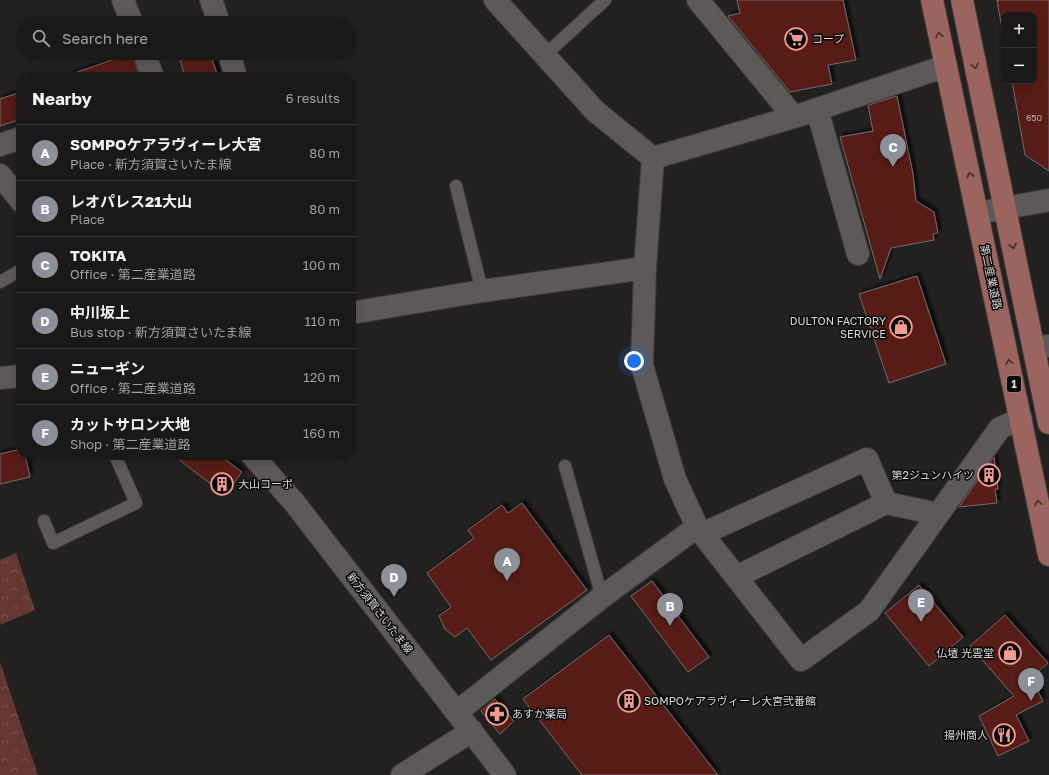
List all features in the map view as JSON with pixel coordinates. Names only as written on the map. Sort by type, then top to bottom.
[{"type":"main road","name":"第二産業道路","points":[[932,0],[1049,555]]},
{"type":"main road","points":[[962,0],[1005,208],[1042,347],[1049,423]]},
{"type":"street","points":[[123,0],[129,16]]},
{"type":"street","points":[[212,0],[217,16]]},
{"type":"street","points":[[495,0],[595,111],[653,158]]},
{"type":"street","points":[[698,0],[794,117]]},
{"type":"street","points":[[147,60],[151,72]]},
{"type":"street","points":[[231,60],[235,72]]},
{"type":"street","points":[[653,158],[794,117],[946,66]]},
{"type":"street","points":[[817,109],[858,254]]},
{"type":"street","points":[[0,145],[16,140]]},
{"type":"street","points":[[653,158],[645,268],[642,365],[675,479],[700,531],[801,660],[869,611],[1000,428],[1021,419]]},
{"type":"street","points":[[978,214],[1049,200]]},
{"type":"street","points":[[356,311],[482,291],[645,268]]},
{"type":"street","points":[[0,378],[16,376]]},
{"type":"street","points":[[457,712],[602,597],[700,531],[867,459],[886,503]]},
{"type":"street","name":"新方須賀さいたま線","points":[[256,460],[293,501],[505,775]]},
{"type":"street","points":[[736,577],[886,503],[938,514]]},
{"type":"street","points":[[402,775],[472,731]]},
{"type":"lane","points":[[545,55],[606,0]]},
{"type":"lane","points":[[456,186],[482,291]]},
{"type":"lane","points":[[0,282],[16,273]]},
{"type":"lane","points":[[44,521],[53,543],[136,503],[117,460]]},
{"type":"lane","points":[[565,466],[602,597]]},
{"type":"green space","points":[[16,553],[35,610],[0,625],[0,560]]},
{"type":"green space","points":[[0,662],[38,775],[0,775]]},
{"type":"building","name":"コープ","points":[[737,0],[843,0],[856,60],[828,65],[832,84],[790,92],[728,16],[740,13]]},
{"type":"building","points":[[997,0],[1049,0],[1049,171],[1025,155],[1013,84],[1037,84],[1037,12],[1001,12],[1001,23]]},
{"type":"building","points":[[112,60],[134,60],[138,72],[78,72]]},
{"type":"building","points":[[180,60],[212,60],[216,72],[184,72]]},
{"type":"building","points":[[16,94],[16,121],[0,126],[0,99]]},
{"type":"building","points":[[897,96],[913,174],[916,201],[934,212],[938,233],[933,234],[934,240],[891,248],[880,279],[840,137],[873,131],[868,105]]},
{"type":"building","points":[[917,276],[946,364],[889,383],[859,294]]},
{"type":"building","points":[[16,450],[16,460],[26,460],[30,477],[0,484],[0,454]]},
{"type":"building","name":"第2ジュンハイツ","points":[[994,457],[998,489],[995,489],[997,503],[959,507]]},
{"type":"building","name":"大山コーポ","points":[[180,460],[226,460],[242,472],[225,495]]},
{"type":"building","points":[[522,503],[587,590],[491,660],[467,628],[455,637],[445,629],[439,616],[451,607],[427,573],[474,538],[468,530],[502,505],[508,513]]},
{"type":"building","points":[[652,581],[709,657],[688,672],[631,596]]},
{"type":"building","points":[[919,585],[963,637],[929,666],[885,613]]},
{"type":"building","points":[[1005,615],[1048,663],[1031,678],[1043,701],[1016,715],[1029,741],[998,756],[979,716],[1014,696],[970,646]]},
{"type":"building","points":[[609,635],[718,775],[582,775],[523,699]]},
{"type":"building","points":[[495,699],[514,721],[500,734],[481,711]]},
{"type":"place","name":"コープ","points":[[796,39]]},
{"type":"place","name":"TOKITA","points":[[893,167]]},
{"type":"place","name":"DULTON FACTORY SERVICE","points":[[901,327]]},
{"type":"place","name":"第2ジュンハイツ","points":[[989,475]]},
{"type":"place","name":"大山コーポ","points":[[222,484]]},
{"type":"place","name":"SOMPOケアラヴィーレ大宮","points":[[507,581]]},
{"type":"place","name":"中川坂上","points":[[394,597]]},
{"type":"place","name":"ニューギン","points":[[921,622]]},
{"type":"place","name":"レオパレス21大山","points":[[670,626]]},
{"type":"place","name":"仏壇 光雲堂","points":[[1010,653]]},
{"type":"place","name":"SOMPOケアラヴィーレ大宮弐番館","points":[[629,701]]},
{"type":"place","name":"カットサロン大地","points":[[1031,701]]},
{"type":"place","name":"あすか薬局","points":[[497,714]]},
{"type":"place","name":"揚州商人","points":[[1004,735]]}]
